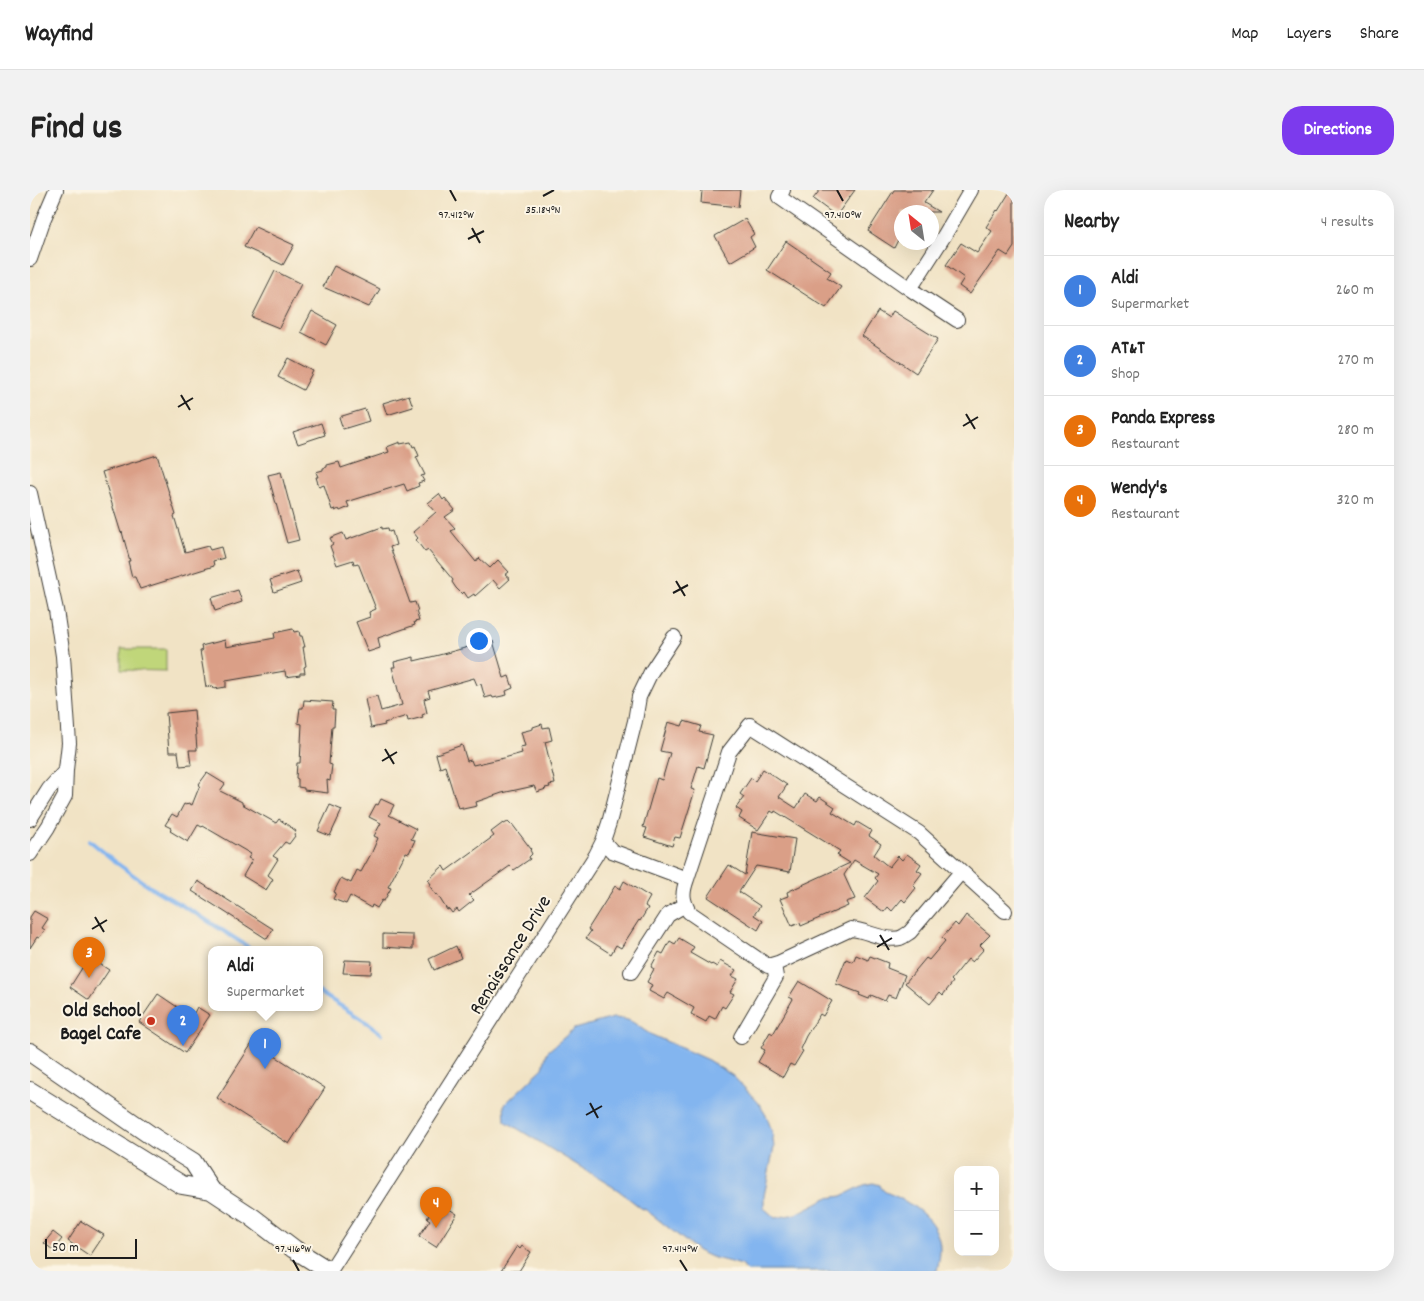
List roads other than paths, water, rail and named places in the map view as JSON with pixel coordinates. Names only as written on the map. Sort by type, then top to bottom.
[{"type":"main road","points":[[30,1052],[156,1139],[193,1162],[211,1190]]},
{"type":"main road","points":[[30,1091],[182,1185],[211,1190],[252,1217],[294,1249],[329,1271]]},
{"type":"street","points":[[30,259],[56,190]]},
{"type":"street","points":[[783,190],[779,197],[957,320]]},
{"type":"street","points":[[910,289],[971,190]]},
{"type":"street","points":[[30,494],[56,610],[63,656],[69,743],[65,796],[30,854]]},
{"type":"street","name":"Renaissance Drive","points":[[329,1271],[596,855],[603,841],[635,721],[639,697],[651,672],[674,638]]},
{"type":"street","points":[[961,872],[910,932],[899,938],[886,938],[851,929],[774,965],[768,966],[689,912],[683,901],[686,879],[729,752],[750,725],[919,833],[1004,911]]},
{"type":"street","points":[[30,819],[49,789],[66,770]]},
{"type":"street","points":[[603,841],[612,851],[686,879]]},
{"type":"street","points":[[630,972],[668,915],[685,905]]},
{"type":"street","points":[[741,1037],[776,977],[774,965]]},
{"type":"water","points":[[613,1018],[630,1021],[650,1034],[708,1060],[733,1076],[758,1102],[767,1117],[772,1132],[774,1147],[764,1196],[764,1208],[775,1218],[796,1214],[827,1198],[842,1196],[864,1185],[873,1183],[880,1185],[884,1191],[904,1200],[920,1211],[932,1225],[939,1241],[940,1254],[937,1271],[747,1271],[742,1265],[711,1257],[698,1251],[618,1190],[505,1121],[504,1105],[543,1068],[547,1052],[574,1029]]},
{"type":"waterway","points":[[89,840],[150,887],[247,946]]},
{"type":"waterway","points":[[323,995],[382,1034]]},
{"type":"place","name":"Panda Express","points":[[89,978]]},
{"type":"place","name":"Old School Bagel Cafe","points":[[151,1021]]},
{"type":"place","name":"AT&T","points":[[183,1046]]},
{"type":"place","name":"Aldi","points":[[265,1069]]},
{"type":"place","name":"Wendy's","points":[[436,1228]]}]
